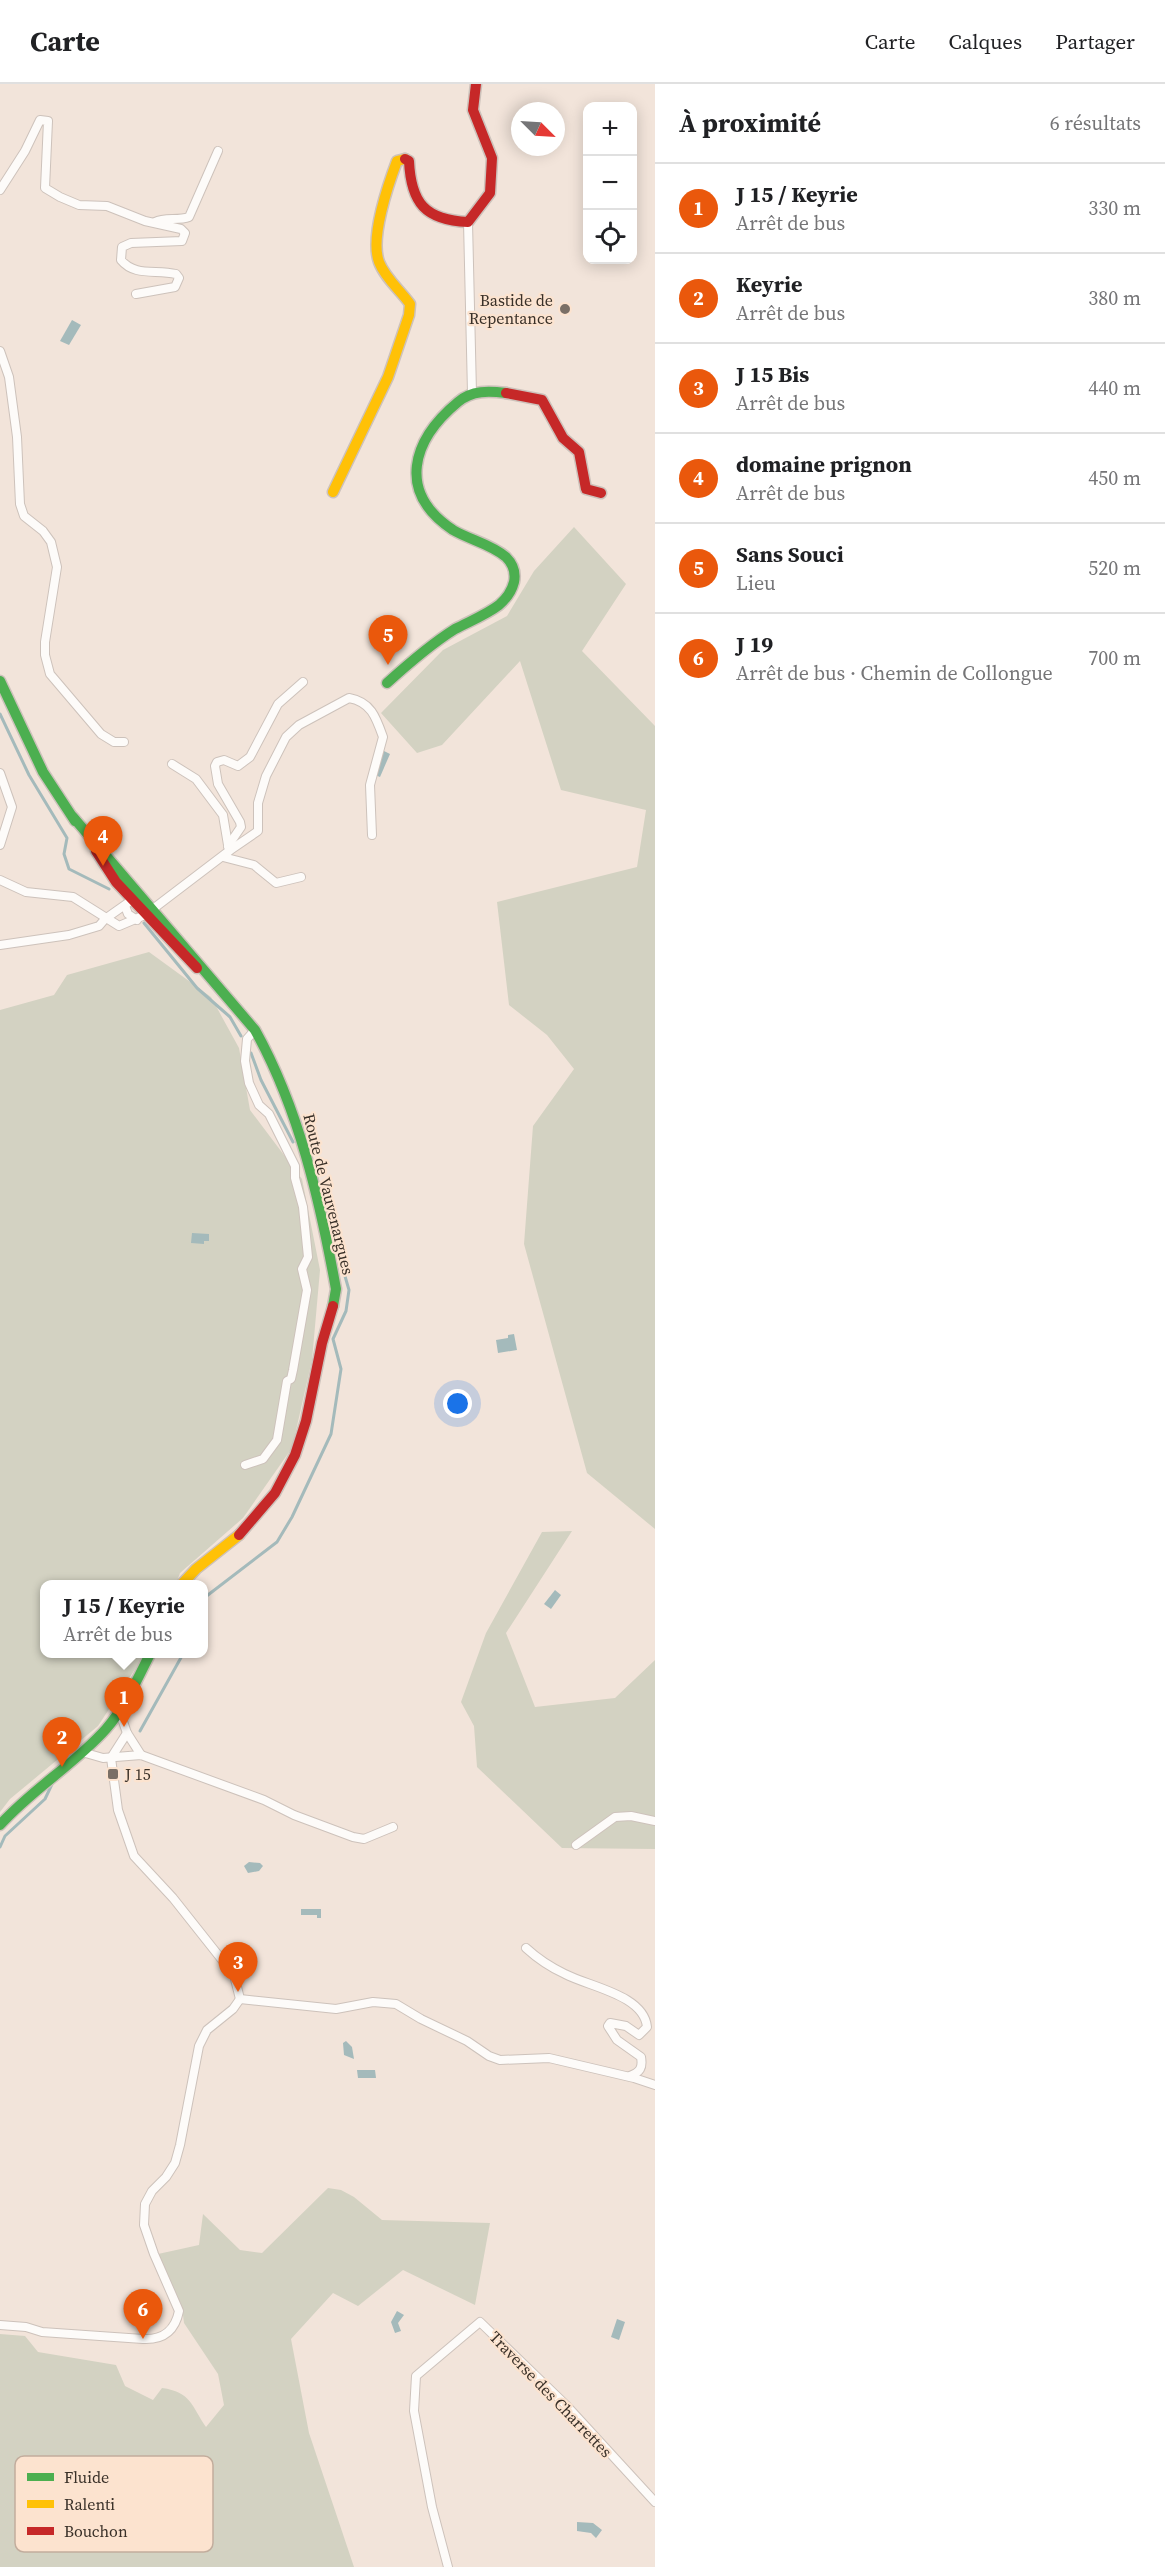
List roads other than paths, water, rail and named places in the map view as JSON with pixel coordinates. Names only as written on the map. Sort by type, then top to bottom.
[{"type":"main road","points":[[333,492],[388,376],[409,315],[410,304],[379,262],[376,247],[391,175],[397,161],[404,159],[409,161],[416,202],[428,214],[449,223],[468,222],[490,193],[492,158],[473,110],[476,84]]},
{"type":"main road","points":[[387,683],[434,643],[501,603],[515,580],[513,566],[508,558],[483,542],[459,534],[445,523],[425,500],[416,477],[417,454],[424,441],[460,400],[472,393],[526,395],[542,400],[562,438],[579,452],[586,489],[602,493]]},
{"type":"main road","name":"Route de Vauvenargues","points":[[0,681],[43,772],[129,903],[145,915]]},
{"type":"main road","name":"Route de Vauvenargues","points":[[73,817],[145,915],[226,995],[255,1030],[285,1088],[308,1162],[336,1289],[335,1301],[320,1350],[312,1400],[296,1454],[279,1489],[240,1534],[185,1580]]},
{"type":"main road","points":[[0,1825],[30,1793],[105,1731],[120,1713],[148,1658]]},
{"type":"street","points":[[0,190],[26,151],[36,124],[43,118],[48,121],[45,188],[79,205],[107,206],[145,221],[181,229],[185,232],[184,238],[177,241],[131,243],[122,247],[121,260],[127,268],[176,274],[178,283],[167,290],[136,294]]},
{"type":"street","points":[[155,222],[161,219],[189,217],[218,151]]},
{"type":"street","points":[[468,222],[472,393]]},
{"type":"street","points":[[0,351],[9,376],[20,504],[24,516],[43,531],[51,542],[57,567],[45,642],[45,656],[50,674],[101,734],[114,742],[124,742]]},
{"type":"street","points":[[227,851],[241,827],[218,784],[215,766],[217,762],[224,760],[238,766],[250,757],[278,704],[303,682]]},
{"type":"street","points":[[0,880],[26,892],[73,897],[119,926],[145,915],[227,851],[258,831],[258,803],[266,776],[285,737],[299,725],[349,699],[358,700],[370,707],[383,737],[370,785],[372,835]]},
{"type":"street","points":[[172,764],[196,779],[223,815],[227,851]]},
{"type":"street","points":[[0,773],[12,807],[0,845]]},
{"type":"street","points":[[227,851],[254,865],[276,883],[301,877]]},
{"type":"street","points":[[0,945],[69,935],[99,926],[105,919],[129,903]]},
{"type":"street","points":[[245,1465],[263,1459],[277,1440],[287,1381],[291,1379],[293,1370],[307,1290],[302,1269],[308,1257],[303,1207],[295,1178],[295,1166],[269,1114],[259,1105],[249,1083],[245,1061],[247,1039],[255,1030]]},
{"type":"street","points":[[295,1166],[308,1162]]},
{"type":"street","points":[[120,1713],[127,1733],[141,1755]]},
{"type":"street","points":[[0,2325],[26,2327],[42,2332],[155,2340],[172,2329],[179,2311],[144,2225],[145,2204],[152,2191],[166,2177],[175,2163],[199,2046],[207,2030],[233,2009],[240,1999],[234,1975],[173,1898],[134,1856],[118,1810],[111,1758],[127,1733]]},
{"type":"street","points":[[82,1752],[103,1758],[141,1755],[264,1800],[304,1819],[353,1837],[364,1839],[393,1827]]},
{"type":"street","points":[[576,1845],[615,1817],[631,1816],[655,1821]]},
{"type":"street","points":[[526,1948],[541,1962],[628,2000],[640,2009],[646,2018],[647,2027],[639,2035],[615,2022],[609,2023],[608,2026],[617,2040],[641,2057],[640,2070],[629,2076]]},
{"type":"street","points":[[240,1999],[336,2009],[373,2002],[396,2004],[500,2060],[549,2058],[629,2076],[655,2085]]},
{"type":"street","name":"Traverse des Charrettes","points":[[448,2567],[432,2507],[414,2411],[416,2376],[480,2322],[566,2405],[655,2502]]},
{"type":"waterway","points":[[0,714],[29,775],[67,838],[64,854],[69,869],[109,889]]},
{"type":"waterway","points":[[144,923],[197,988],[230,1017],[241,1036]]},
{"type":"waterway","points":[[251,1053],[261,1080],[293,1142]]},
{"type":"waterway","points":[[208,1595],[277,1542],[292,1517],[331,1434],[341,1369],[333,1339],[346,1311],[349,1290],[314,1169]]},
{"type":"waterway","points":[[140,1731],[181,1658]]},
{"type":"waterway","points":[[0,1847],[5,1836],[45,1799],[53,1782]]},
{"type":"place","name":"Bastide de Repentance","points":[[565,309]]},
{"type":"place","name":"Sans Souci","points":[[388,665]]},
{"type":"place","name":"domaine prignon","points":[[103,866]]},
{"type":"place","name":"J 15 / Keyrie","points":[[124,1727]]},
{"type":"place","name":"Keyrie","points":[[62,1767]]},
{"type":"place","name":"J 15","points":[[113,1774]]},
{"type":"place","name":"J 15 Bis","points":[[238,1992]]},
{"type":"place","name":"J 19","points":[[143,2339]]}]
